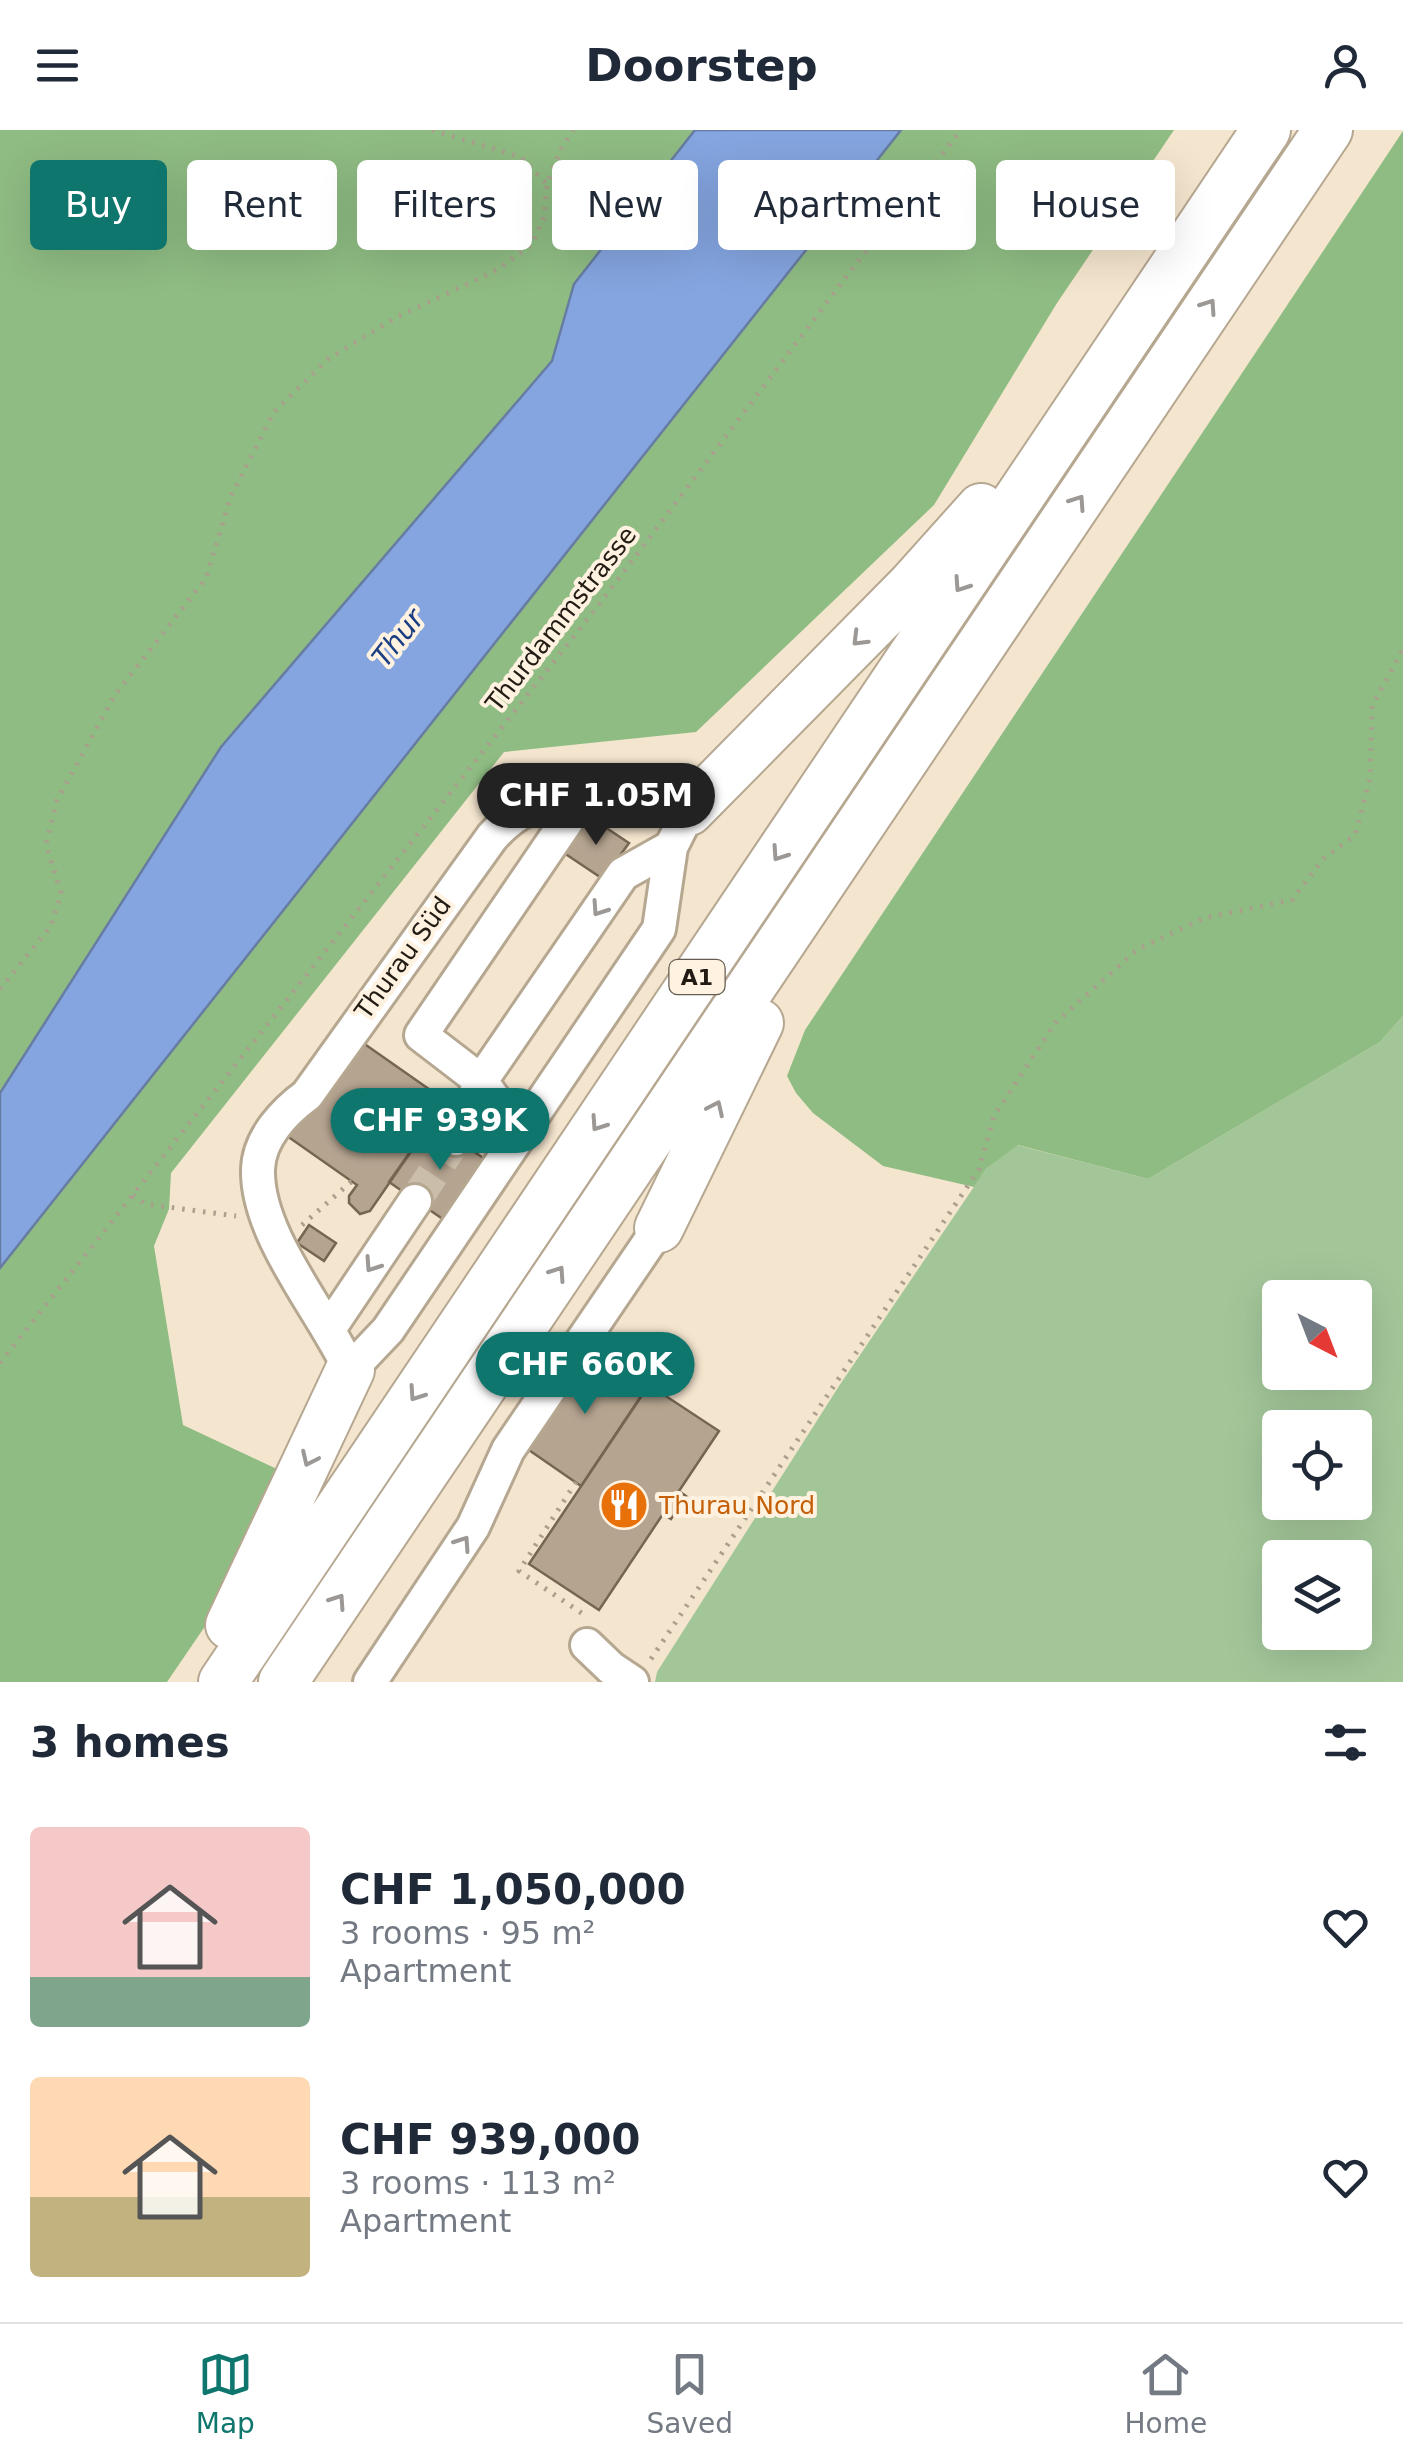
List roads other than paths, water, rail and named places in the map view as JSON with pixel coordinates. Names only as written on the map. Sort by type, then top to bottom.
[{"type":"highway","name":"A1","points":[[223,1682],[1266,130]]},
{"type":"highway","name":"A1","points":[[284,1682],[1328,130]]},
{"type":"highway","name":"A1","points":[[680,829],[934,562],[992,496],[1171,272]]},
{"type":"highway","name":"A1","points":[[659,1228],[746,1048],[946,700]]},
{"type":"highway","points":[[199,1682],[243,1601],[339,1350]]},
{"type":"lane","points":[[520,1136],[481,1081],[421,1035],[573,812],[574,800]]},
{"type":"lane","name":"Thurau Süd","points":[[339,1350],[290,1268],[263,1202],[258,1170],[262,1148],[284,1112],[307,1095],[511,815],[556,801],[618,801],[680,829]]},
{"type":"lane","points":[[456,1139],[481,1081],[623,874],[680,829]]},
{"type":"lane","points":[[339,1350],[388,1330],[659,929],[680,829]]},
{"type":"lane","points":[[339,1350],[416,1200]]},
{"type":"lane","points":[[370,1682],[474,1527],[508,1450],[659,1228]]},
{"type":"lane","points":[[591,1634],[611,1668],[641,1667]]},
{"type":"water","name":"Thur","points":[[695,130],[901,130],[877,160],[718,160],[718,250],[806,250],[0,1268],[0,1093],[221,747],[552,361],[574,284],[601,250],[698,250],[698,160],[671,160]]},
{"type":"tunnel","points":[[415,1201],[456,1139]]},
{"type":"place","name":"Thurau Nord","points":[[624,1505]]}]
